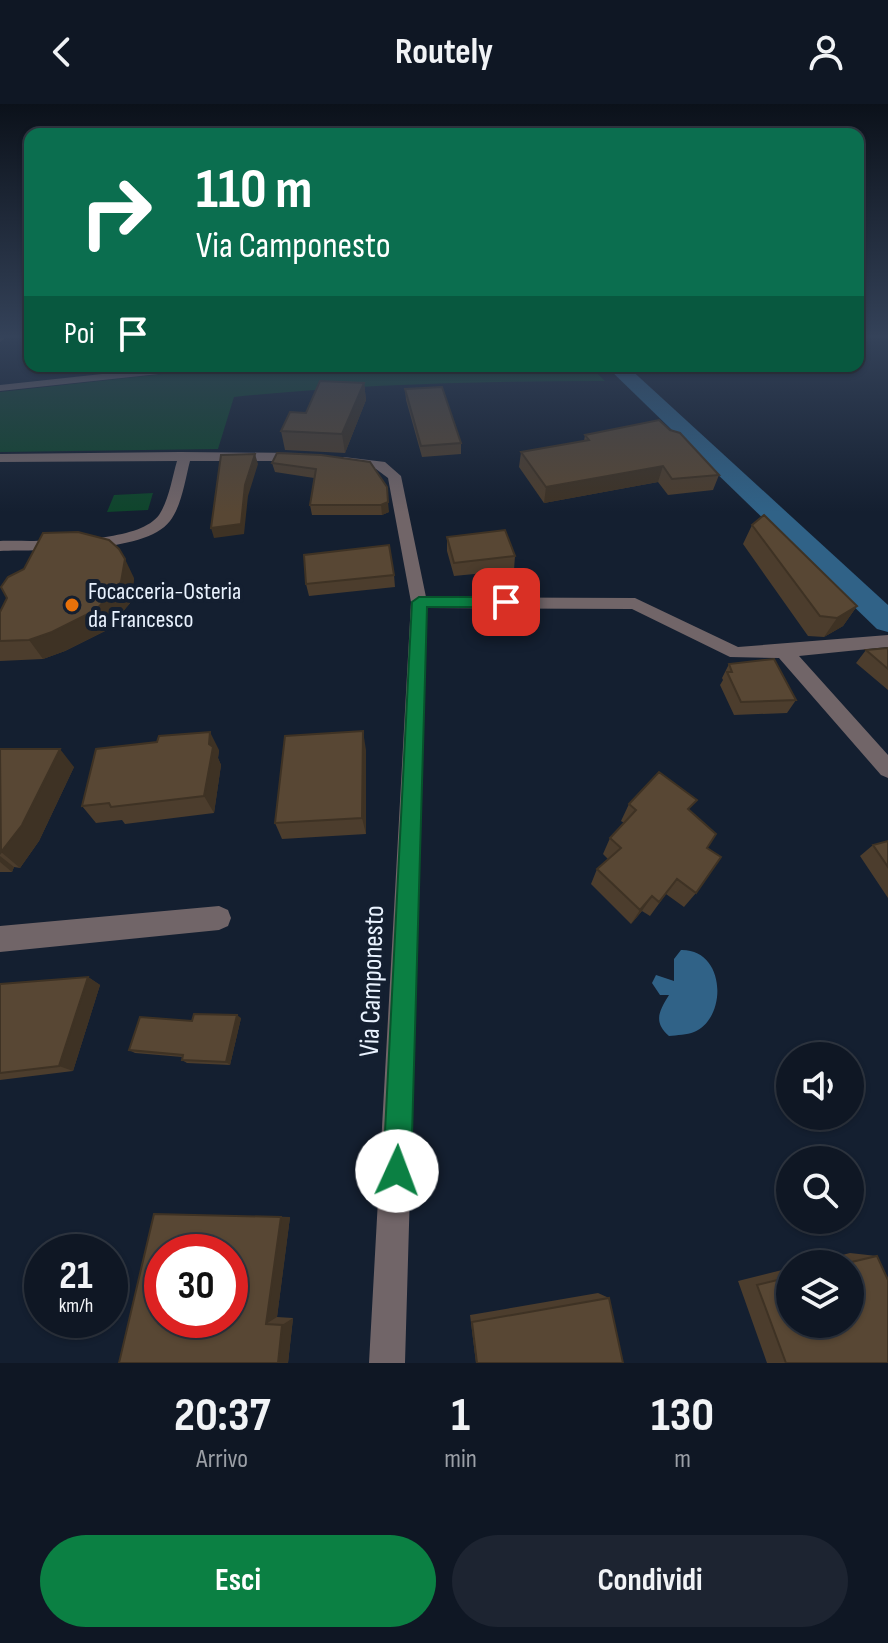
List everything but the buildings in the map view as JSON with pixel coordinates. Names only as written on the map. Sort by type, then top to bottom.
[{"type":"street","name":"Via Camponesto","points":[[0,458],[185,455],[325,459],[380,465],[394,476],[419,602],[387,1363]]},
{"type":"street","points":[[0,546],[119,538],[146,531],[164,518],[185,455]]},
{"type":"street","points":[[419,602],[621,602],[652,610],[736,653],[884,641]]},
{"type":"street","points":[[784,651],[888,769]]},
{"type":"street","points":[[0,939],[219,918]]},
{"type":"green space","points":[[0,395],[260,395],[234,397],[218,449],[0,452]]},
{"type":"green space","points":[[153,493],[148,510],[107,512],[114,495]]},
{"type":"water","points":[[681,950],[696,953],[707,960],[714,972],[717,1000],[705,1024],[691,1033],[669,1036],[661,1026],[659,1016],[669,995],[660,995],[652,983],[656,975],[674,981],[674,959]]},
{"type":"waterway","points":[[647,395],[888,622]]},
{"type":"place","name":"Focacceria-Osteria da Francesco","points":[[72,605]]},
{"type":"route","points":[[397,1171],[419,602],[506,602]]}]
